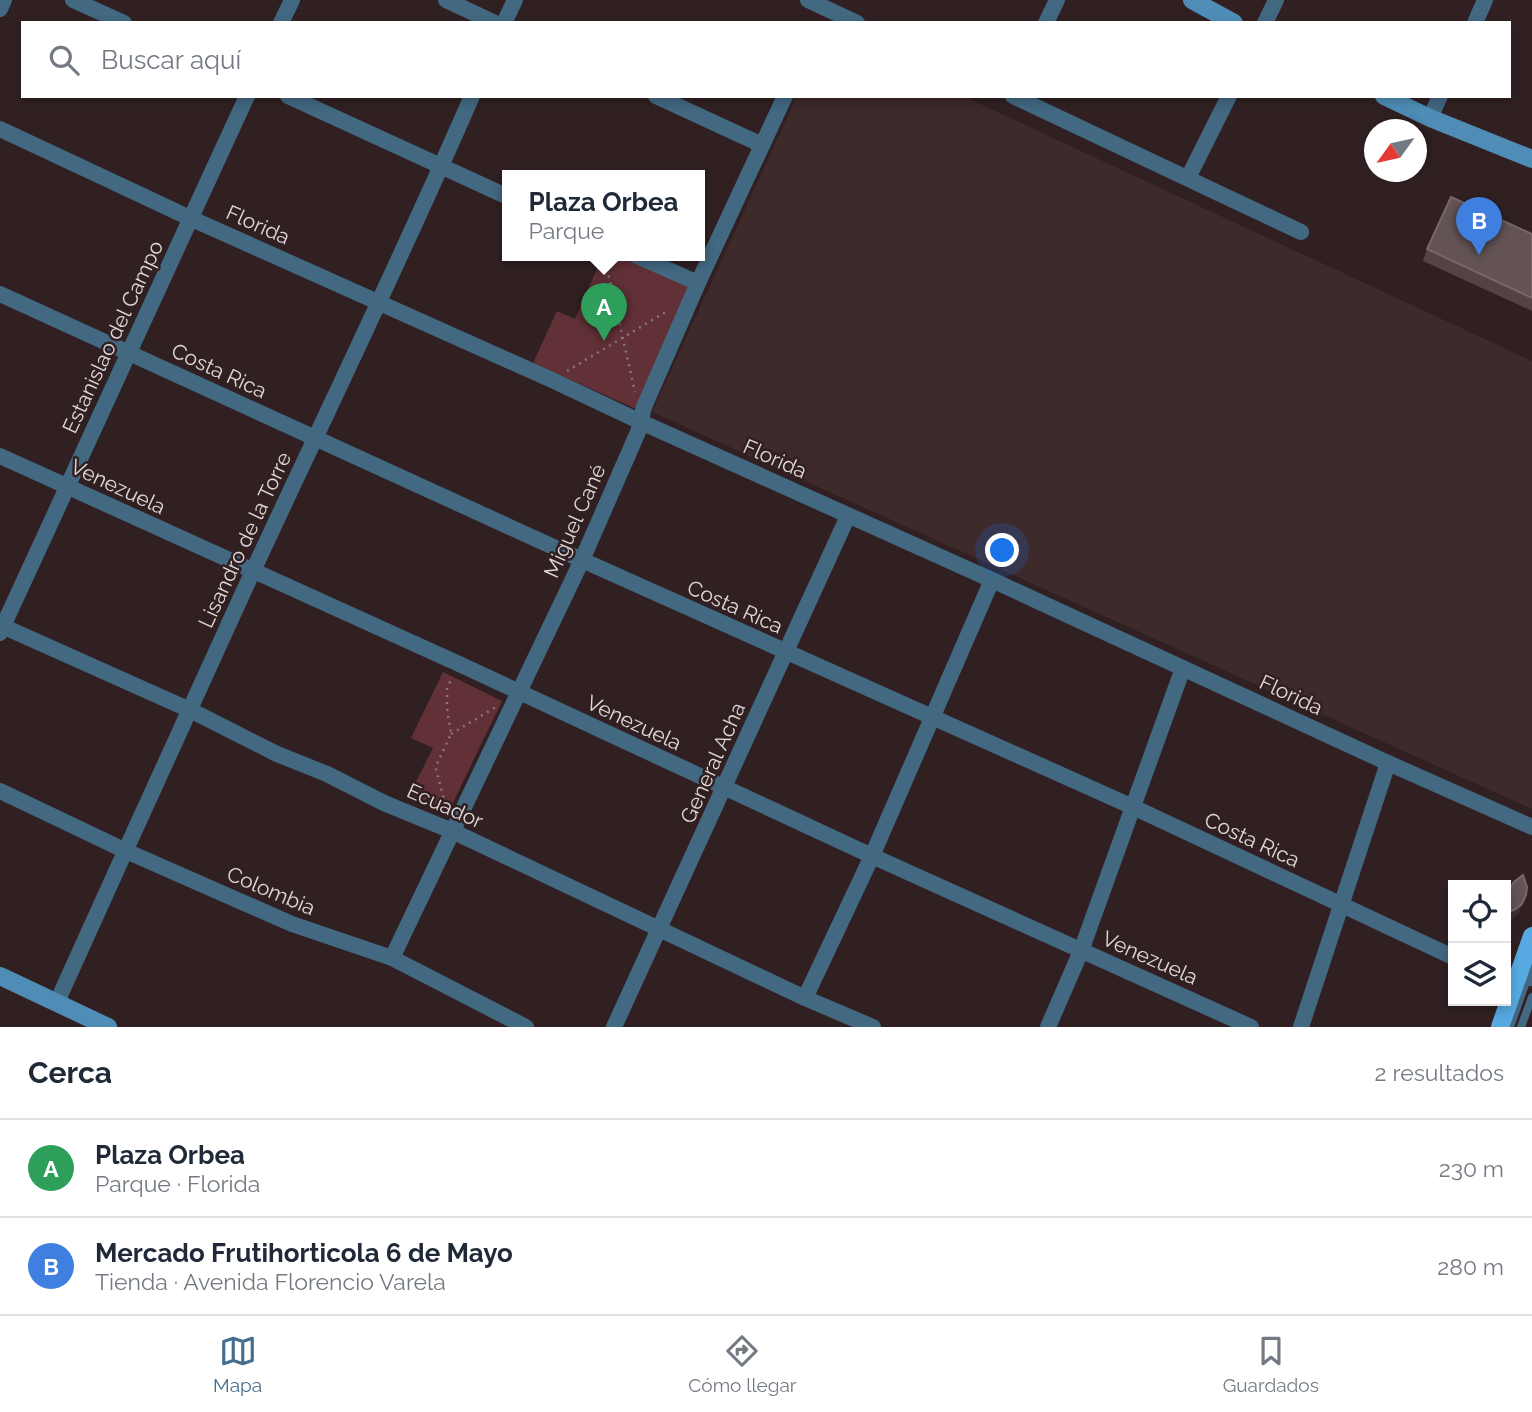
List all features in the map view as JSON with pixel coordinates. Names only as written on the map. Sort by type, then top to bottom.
[{"type":"main road","points":[[1192,0],[1230,21]]},
{"type":"main road","points":[[1388,98],[1532,159]]},
{"type":"main road","points":[[1500,1027],[1523,975],[1532,936]]},
{"type":"main road","points":[[0,976],[100,1025]]},
{"type":"street","points":[[0,9],[4,0]]},
{"type":"street","points":[[73,0],[120,21]]},
{"type":"street","points":[[282,21],[292,0]]},
{"type":"street","points":[[446,0],[491,21]]},
{"type":"street","points":[[505,21],[515,0]]},
{"type":"street","points":[[808,0],[852,21]]},
{"type":"street","points":[[1047,21],[1057,0]]},
{"type":"street","points":[[1266,21],[1276,0]]},
{"type":"street","points":[[1476,21],[1486,0]]},
{"type":"street","name":"Estanislao del Campo","points":[[1,628],[246,98]]},
{"type":"street","points":[[292,98],[502,194]]},
{"type":"street","name":"Lisandro de la Torre","points":[[57,1002],[471,98]]},
{"type":"street","points":[[660,98],[762,145]]},
{"type":"street","name":"Miguel Cané","points":[[392,958],[582,560],[638,432],[644,407],[784,98]]},
{"type":"street","points":[[1017,98],[1301,232]]},
{"type":"street","points":[[1188,178],[1228,98]]},
{"type":"street","points":[[1430,118],[1439,98]]},
{"type":"street","name":"Florida","points":[[0,129],[192,219],[552,380],[1532,827]]},
{"type":"street","points":[[648,261],[698,284]]},
{"type":"street","name":"Costa Rica","points":[[0,294],[785,652],[1133,807],[1448,955]]},
{"type":"street","name":"Venezuela","points":[[0,456],[1251,1027]]},
{"type":"street","name":"General Acha","points":[[614,1027],[848,516]]},
{"type":"street","points":[[805,998],[872,856],[992,580]]},
{"type":"street","name":"Ecuador","points":[[1,628],[190,710],[277,754],[452,831],[805,998],[873,1027]]},
{"type":"street","points":[[1048,1027],[1081,951],[1183,668]]},
{"type":"street","points":[[1301,1027],[1388,763]]},
{"type":"street","name":"Colombia","points":[[0,791],[126,851],[292,924],[392,958],[526,1027]]},
{"type":"lane","points":[[1510,1027],[1523,975]]},
{"type":"lane","points":[[1521,1027],[1532,997]]},
{"type":"path","points":[[605,261],[636,398]]},
{"type":"path","points":[[552,380],[670,309]]},
{"type":"path","points":[[451,734],[447,688],[457,663]]},
{"type":"path","points":[[452,831],[437,764],[451,734],[496,706]]},
{"type":"shaded area","points":[[796,98],[967,98],[1532,361],[1532,809],[652,412]]},
{"type":"shaded area","points":[[600,261],[643,261],[690,285],[636,409],[533,363],[557,311],[575,319]]},
{"type":"shaded area","points":[[443,672],[502,701],[447,815],[409,796],[433,748],[411,738]]},
{"type":"building","points":[[1451,197],[1532,234],[1532,298],[1427,249]]},
{"type":"building","points":[[1523,875],[1527,887],[1522,904],[1511,911],[1511,886]]},
{"type":"place","name":"Mercado Frutihorticola 6 de Mayo","points":[[1479,255]]},
{"type":"place","name":"Plaza Orbea","points":[[604,341]]}]
